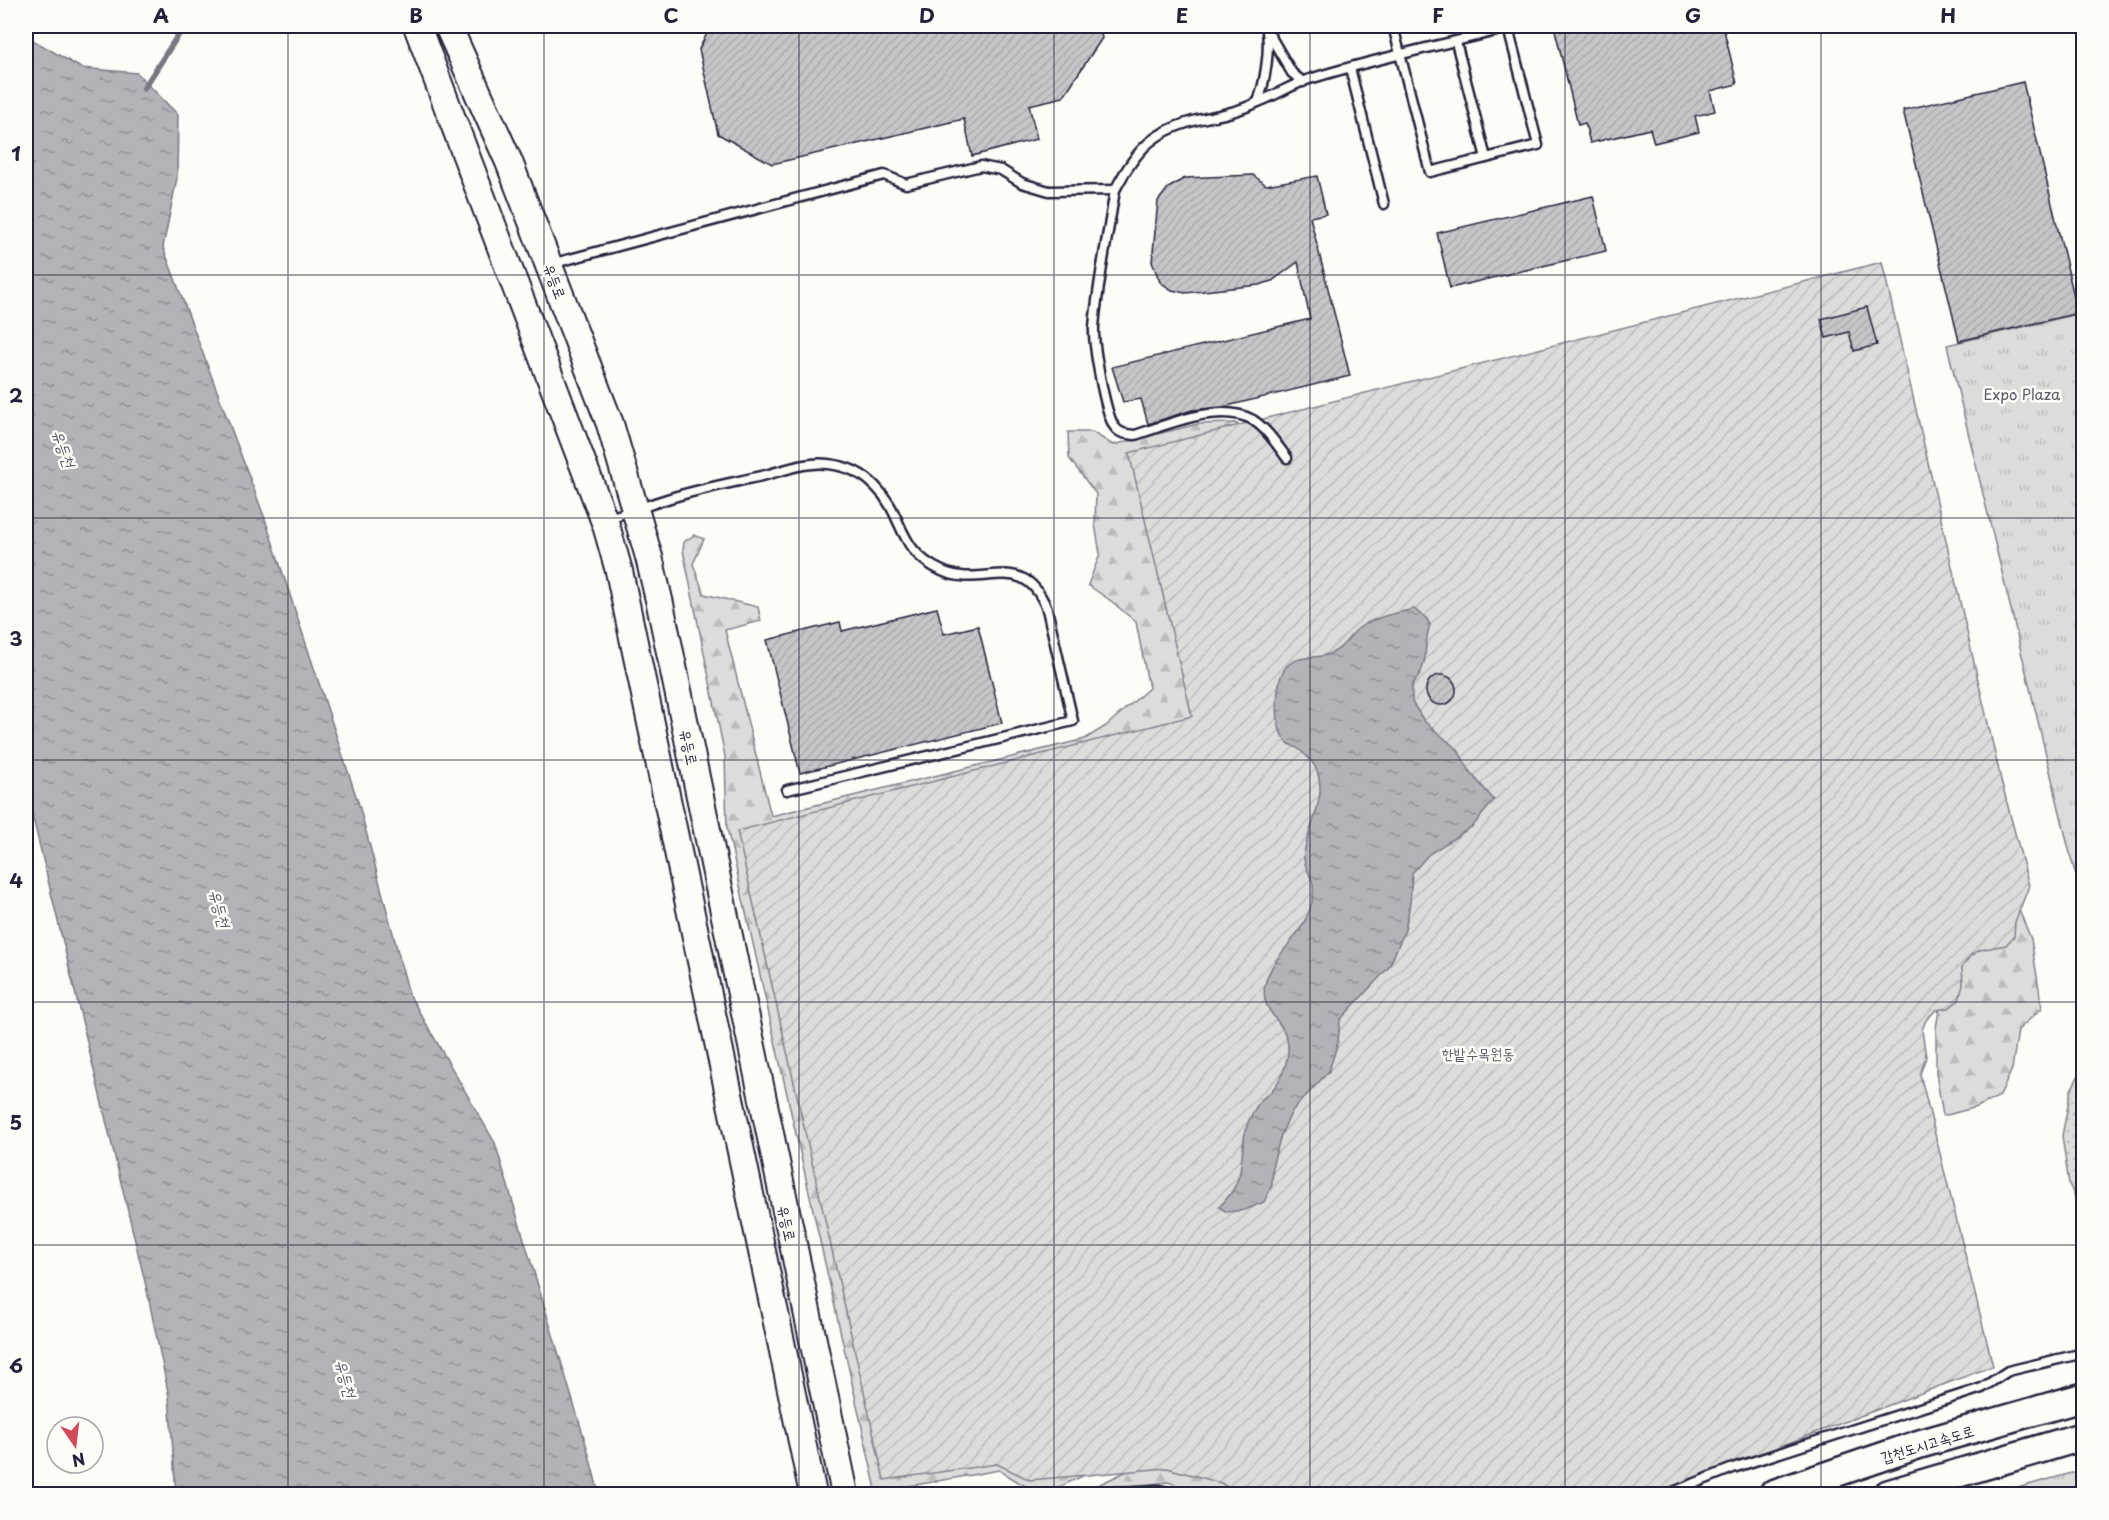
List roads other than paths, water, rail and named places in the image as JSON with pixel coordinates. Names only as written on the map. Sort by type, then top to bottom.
[{"type":"highway","name":"갑천도시고속도로","points":[[1773,1494],[1920,1444],[2084,1397]]},
{"type":"highway","points":[[1888,1494],[2084,1436]]},
{"type":"main road","name":"유등로","points":[[417,26],[604,519],[619,570],[813,1494]]},
{"type":"main road","name":"유등로","points":[[448,26],[509,162],[550,265],[610,424],[635,510],[660,604],[845,1494]]},
{"type":"lane","points":[[1287,458],[1271,437],[1254,421],[1231,413],[1216,412],[1135,435],[1123,434],[1115,428],[1109,416],[1096,355],[1094,330],[1114,190],[1140,149],[1159,134],[1197,120],[1242,110],[1310,78],[1401,56],[1508,28],[1538,145],[1430,172],[1401,56],[1393,26]]},
{"type":"lane","points":[[1267,28],[1292,74],[1303,82]]},
{"type":"lane","points":[[1258,102],[1263,88],[1267,28]]},
{"type":"lane","points":[[1456,42],[1486,158]]},
{"type":"lane","points":[[1350,68],[1384,204]]},
{"type":"lane","points":[[550,265],[884,175],[906,184],[981,166],[1001,170],[1022,183],[1049,191],[1114,190]]},
{"type":"lane","points":[[604,519],[663,500],[803,466],[826,463],[844,466],[862,474],[878,488],[911,547],[930,565],[958,576],[1007,574],[1022,577],[1043,597],[1073,721],[787,790]]},
{"type":"lane","points":[[1668,1494],[1733,1468],[1982,1388],[2008,1371],[2084,1353]]},
{"type":"lane","points":[[1076,1494],[1160,1490],[1176,1494]]},
{"type":"water","name":"유등천","points":[[26,36],[81,68],[137,73],[178,115],[177,178],[163,247],[265,519],[359,805],[409,994],[495,1143],[599,1494],[176,1494],[169,1396],[146,1286],[26,789]]},
{"type":"water","points":[[1414,609],[1427,619],[1430,625],[1422,669],[1412,685],[1412,702],[1424,721],[1458,750],[1470,772],[1494,800],[1473,826],[1429,854],[1412,873],[1405,930],[1389,967],[1340,1020],[1338,1042],[1329,1071],[1292,1111],[1281,1135],[1273,1163],[1272,1185],[1264,1202],[1245,1210],[1227,1212],[1219,1207],[1236,1185],[1249,1120],[1259,1102],[1277,1084],[1287,1057],[1286,1037],[1266,1003],[1265,985],[1273,966],[1304,922],[1313,896],[1313,885],[1304,852],[1318,807],[1320,782],[1317,770],[1311,761],[1286,741],[1281,734],[1277,703],[1282,673],[1290,663],[1334,652],[1359,628],[1372,621]]},
{"type":"waterway","points":[[144,88],[184,26]]},
{"type":"park label","name":"Expo Plaza","points":[[2022,393]]},
{"type":"park label","name":"한밭수목원동","points":[[1478,1052]]}]
